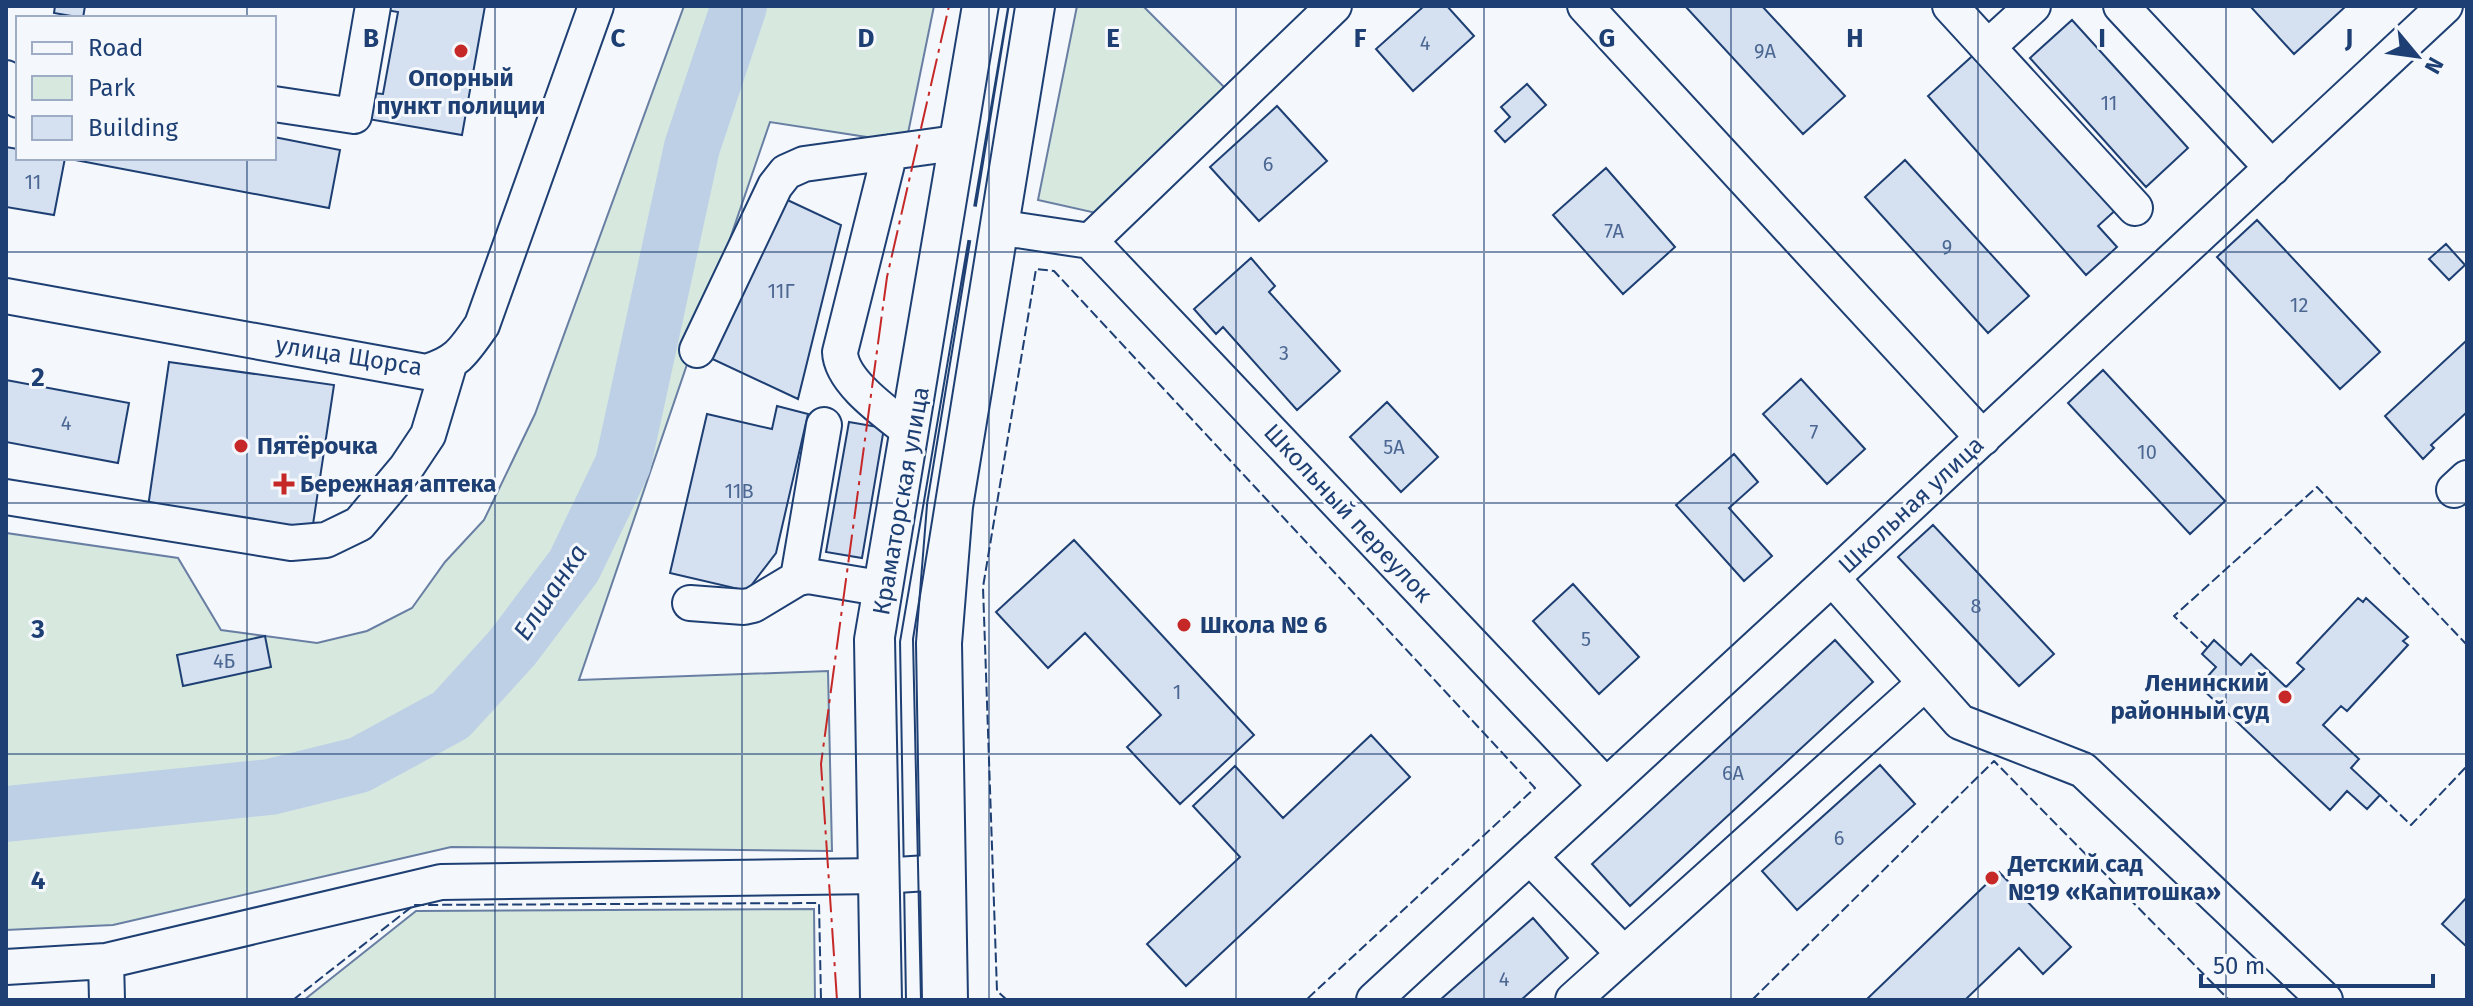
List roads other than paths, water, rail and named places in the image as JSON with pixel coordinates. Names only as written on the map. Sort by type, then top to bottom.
[{"type":"main road","name":"Краматорская улица","points":[[883,1000],[877,640],[985,6]]},
{"type":"main road","name":"Краматорская улица","points":[[945,1000],[939,643],[950,506],[1032,6]]},
{"type":"street","points":[[276,104],[354,116],[373,6]]},
{"type":"street","name":"улица Щорса","points":[[6,296],[426,372],[449,365],[482,325],[596,6]]},
{"type":"street","points":[[950,220],[1090,241],[1334,6]]},
{"type":"street","points":[[1585,6],[1983,438]]},
{"type":"street","points":[[1950,6],[2135,208]]},
{"type":"street","points":[[1989,46],[2033,6]]},
{"type":"street","points":[[2121,6],[2272,168]]},
{"type":"street","name":"Школьная улица","points":[[1374,1000],[2445,6]]},
{"type":"street","points":[[6,78],[16,96]]},
{"type":"street","points":[[697,350],[775,186],[786,172],[804,164],[963,142]]},
{"type":"street","points":[[890,152],[840,360],[850,380],[913,434]]},
{"type":"street","name":"Школьный переулок","points":[[1090,241],[1606,786]]},
{"type":"street","points":[[6,497],[291,543],[326,540],[359,524],[406,468],[428,435],[449,365]]},
{"type":"street","points":[[798,578],[824,425]]},
{"type":"street","points":[[690,603],[753,605],[798,578],[808,576],[885,589]]},
{"type":"street","points":[[1832,578],[1960,722],[2083,770],[2325,1000]]},
{"type":"street","points":[[1573,1000],[1925,683]]},
{"type":"street","points":[[1530,857],[1624,954]]},
{"type":"street","points":[[6,967],[106,961],[441,882],[881,876],[943,872]]},
{"type":"street","points":[[106,961],[107,1000]]},
{"type":"waterway","name":"Елшанка","points":[[6,814],[270,787],[359,765],[451,715],[512,648],[574,566],[623,464],[692,147],[739,6]]},
{"type":"tram line","points":[[902,1000],[895,638],[999,6]]},
{"type":"tram line","points":[[921,1000],[913,639],[1015,6]]},
{"type":"place","name":"Опорный пункт полиции","points":[[461,51]]},
{"type":"place","name":"Пятёрочка","points":[[241,446]]},
{"type":"place","name":"Бережная аптека","points":[[284,484]]},
{"type":"place","name":"Школа № 6","points":[[1184,625]]},
{"type":"place","name":"Ленинский районный суд","points":[[2285,697]]},
{"type":"place","name":"Детский сад №19 «Капитошка»","points":[[1992,878]]}]
